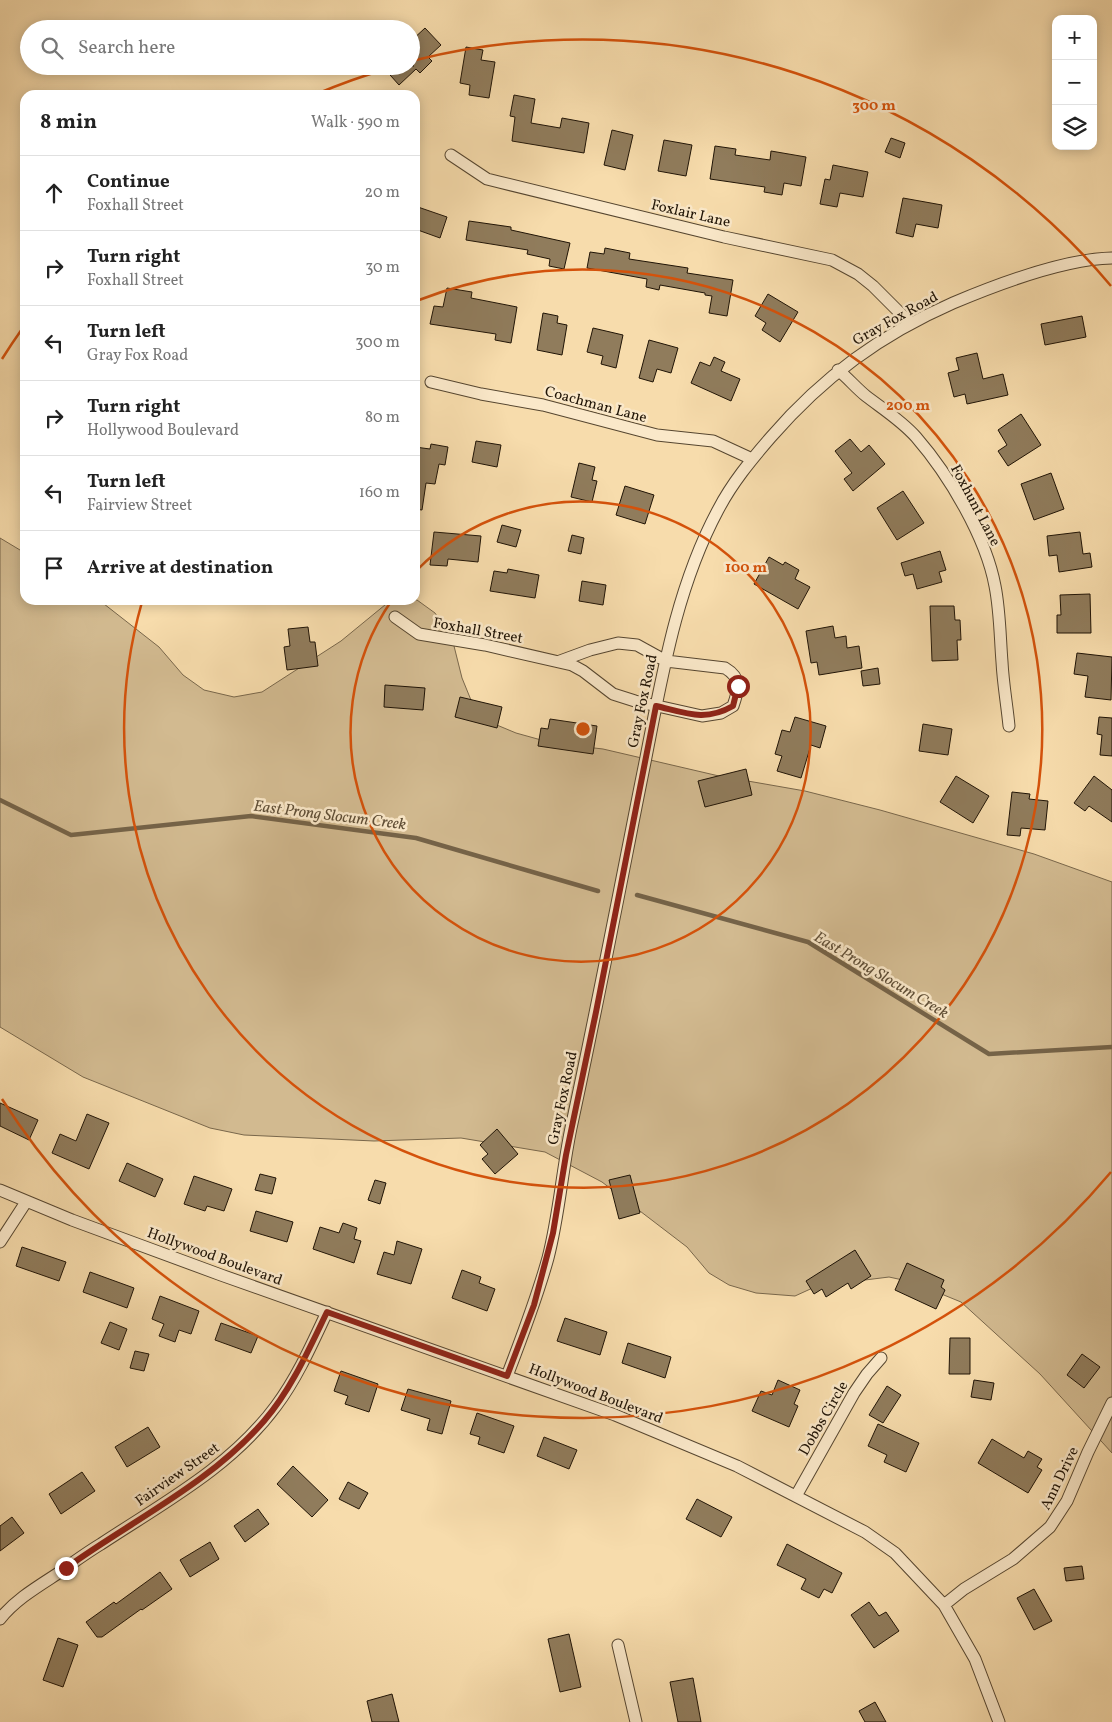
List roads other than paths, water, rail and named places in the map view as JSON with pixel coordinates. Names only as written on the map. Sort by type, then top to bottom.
[{"type":"street","name":"Foxlair Lane","points":[[451,155],[487,178],[499,182],[660,222],[832,260],[858,274],[873,286],[910,323]]},
{"type":"street","name":"Gray Fox Road","points":[[507,1376],[534,1305],[553,1233],[566,1155],[666,660],[682,596],[702,543],[720,507],[752,459],[792,412],[838,370],[883,338],[959,300],[1012,281],[1070,263],[1097,258],[1112,258]]},
{"type":"street","name":"Foxhunt Lane","points":[[838,370],[864,394],[916,436],[936,461],[968,514],[987,556],[995,586],[1009,726]]},
{"type":"street","name":"Coachman Lane","points":[[431,382],[559,409],[656,435],[713,441],[752,459]]},
{"type":"street","name":"Foxhall Street","points":[[395,617],[419,634],[485,645],[572,665],[584,671],[613,694],[656,706],[702,716],[721,713],[733,706],[737,696],[738,686],[736,678],[732,672],[725,668],[666,660],[637,645],[618,643],[590,650],[560,661]]},
{"type":"street","name":"Hollywood Boulevard","points":[[0,1190],[26,1202],[221,1275],[615,1415],[745,1470],[865,1532],[895,1553],[944,1605],[975,1659],[999,1722]]},
{"type":"street","points":[[0,1242],[26,1202]]},
{"type":"street","name":"Fairview Street","points":[[0,1618],[33,1590],[86,1553],[201,1479],[236,1450],[265,1420],[288,1388],[327,1312]]},
{"type":"street","name":"Dobbs Circle","points":[[796,1496],[854,1392],[881,1358]]},
{"type":"street","name":"Ann Drive","points":[[944,1605],[964,1588],[1013,1559],[1050,1527],[1068,1501],[1088,1452],[1112,1404]]},
{"type":"street","points":[[618,1644],[636,1722]]},
{"type":"waterway","name":"East Prong Slocum Creek","points":[[0,800],[71,835],[251,816],[416,838],[598,891]]},
{"type":"waterway","name":"East Prong Slocum Creek","points":[[637,895],[808,942],[989,1054],[1112,1047]]}]
